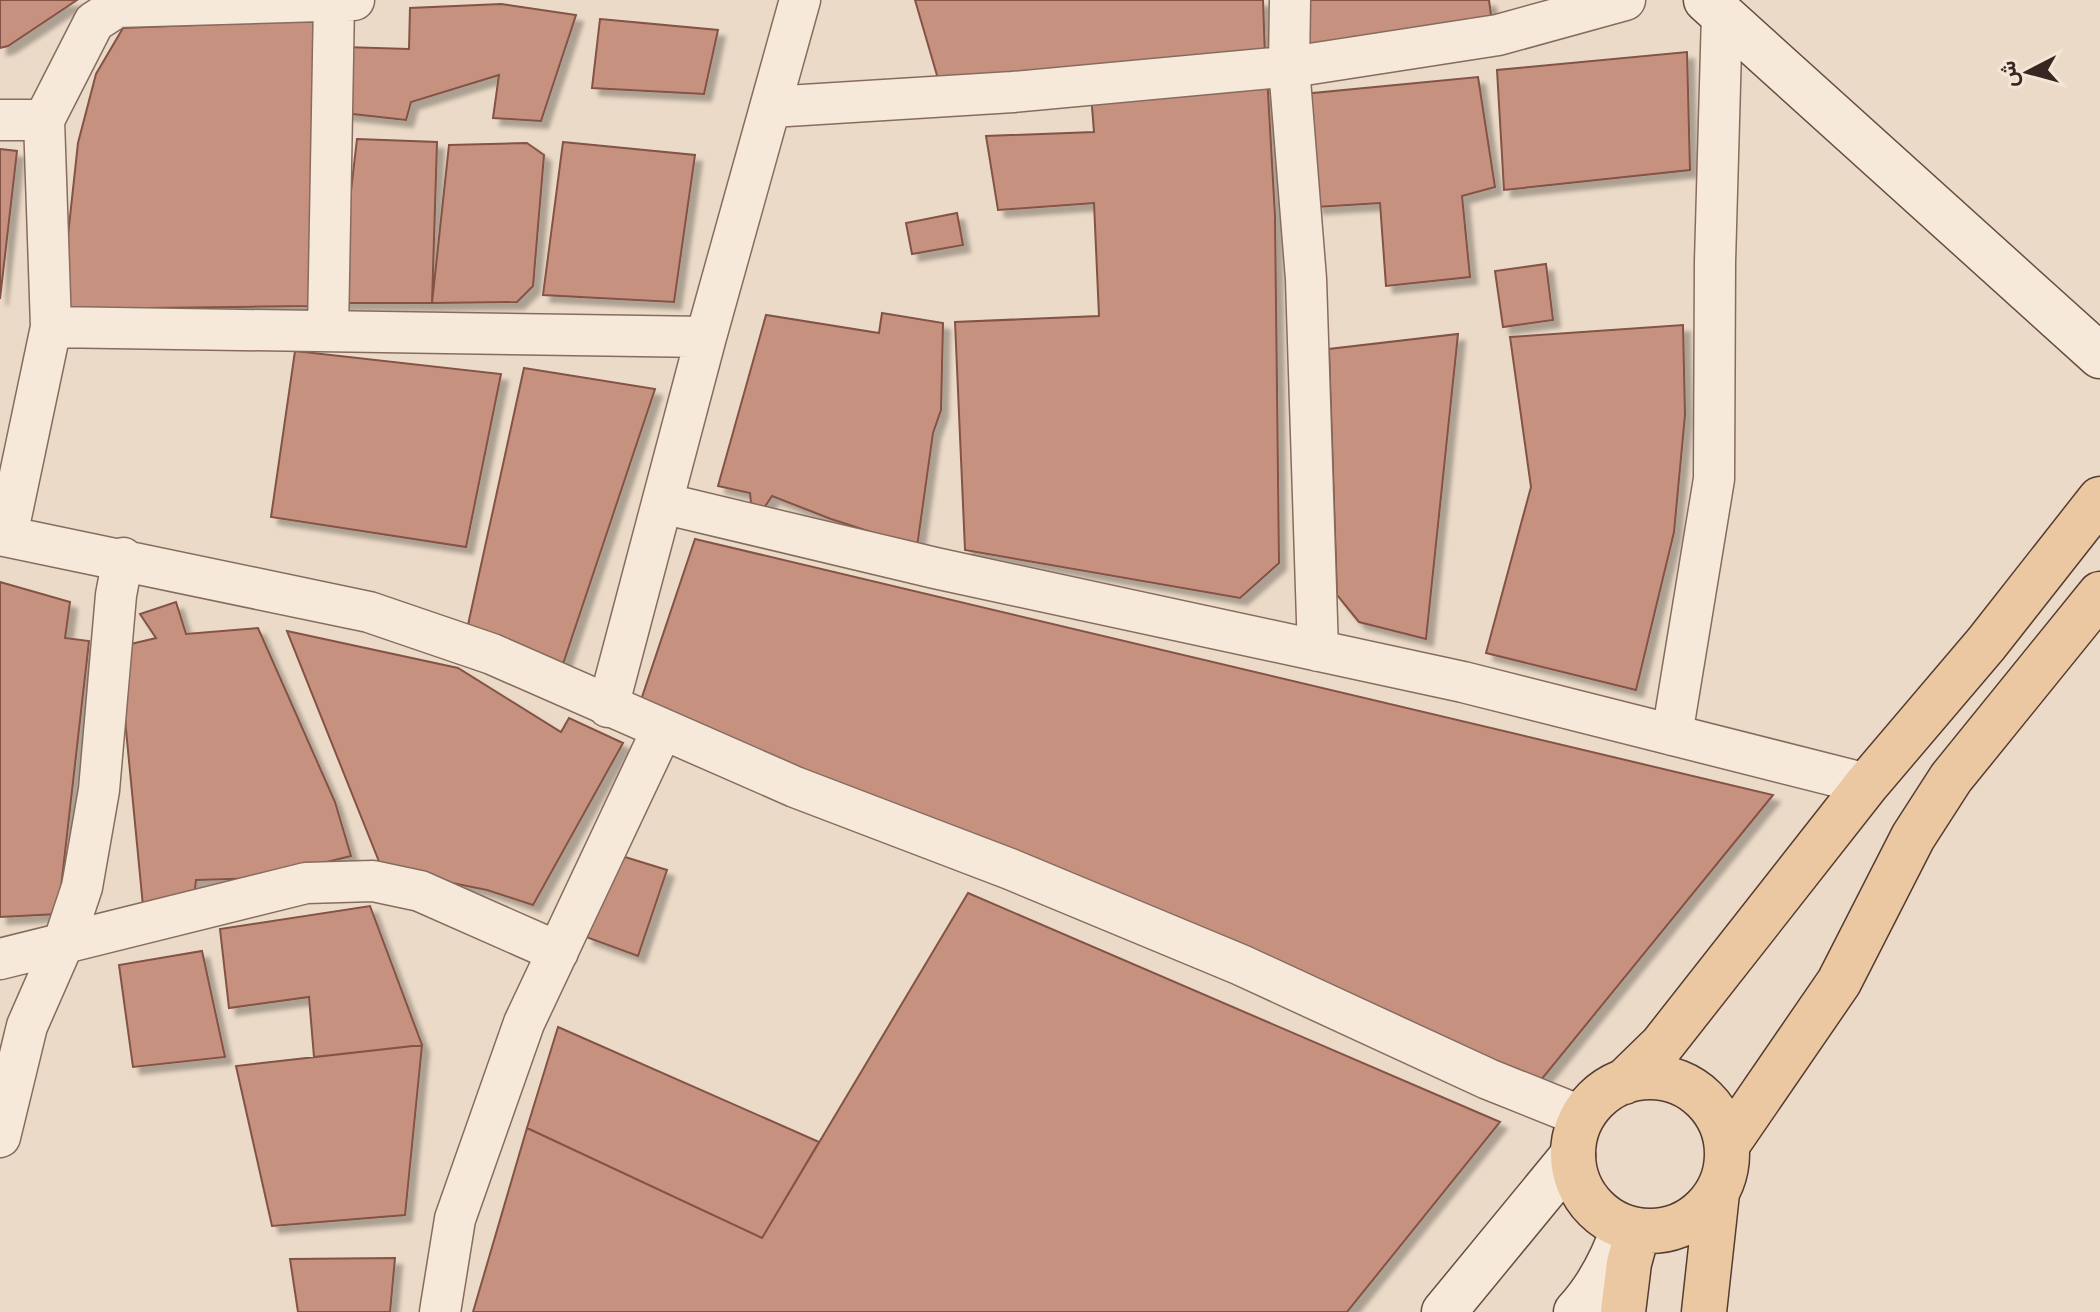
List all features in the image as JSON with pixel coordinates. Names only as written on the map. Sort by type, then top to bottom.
[{"type":"main road","points":[[1624,1082],[1646,1077],[1669,1080],[1690,1088],[1708,1103],[1720,1123],[1727,1145],[1724,1178],[1702,1212],[1683,1225],[1661,1231],[1631,1229],[1604,1216],[1587,1199],[1577,1178],[1578,1136],[1594,1103],[1624,1082],[1662,1045],[1867,784],[1986,644],[2100,499]]},
{"type":"main road","points":[[1727,1145],[1839,982],[1913,837],[1951,778],[2100,594]]},
{"type":"main road","points":[[1704,1312],[1717,1193]]},
{"type":"main road","points":[[1623,1312],[1631,1229]]},
{"type":"street","points":[[608,707],[800,0]]},
{"type":"street","points":[[1290,0],[1289,67],[1306,279],[1318,651]]},
{"type":"street","points":[[771,107],[1013,92],[1289,67],[1498,35],[1625,0]]},
{"type":"street","points":[[328,331],[344,1],[117,7],[94,22],[44,120],[51,327],[4,535],[369,612],[492,654],[795,787],[1010,869],[1241,965],[1488,1079],[1578,1136],[1444,1312]]},
{"type":"street","points":[[1714,7],[2100,356]]},
{"type":"street","points":[[1672,735],[1714,479],[1714,7]]},
{"type":"street","points":[[0,120],[44,120]]},
{"type":"street","points":[[51,327],[706,337]]},
{"type":"street","points":[[662,503],[935,568],[1463,682],[1867,784]]},
{"type":"street","points":[[0,1137],[27,1026],[63,944],[82,887],[99,790],[116,595],[123,558]]},
{"type":"street","points":[[440,1312],[455,1219],[524,1023],[662,730]]},
{"type":"street","points":[[0,959],[306,883],[373,881],[420,891],[558,952]]},
{"type":"street","points":[[1576,1312],[1602,1278],[1631,1229]]},
{"type":"building","points":[[0,0],[77,0],[8,46],[0,48]]},
{"type":"building","points":[[915,0],[1263,0],[1265,57],[941,89]]},
{"type":"building","points":[[1306,0],[1489,0],[1492,23],[1308,49]]},
{"type":"building","points":[[501,4],[576,15],[541,121],[493,118],[499,75],[411,102],[406,120],[335,112],[344,47],[409,49],[410,8]]},
{"type":"building","points":[[600,19],[718,30],[704,94],[592,88]]},
{"type":"building","points":[[315,20],[312,306],[60,309],[78,143],[96,74],[123,28]]},
{"type":"building","points":[[1687,52],[1690,170],[1504,190],[1497,70]]},
{"type":"building","points":[[1267,75],[1275,216],[1279,563],[1240,598],[965,550],[955,322],[1099,316],[1094,203],[998,210],[986,136],[1094,132],[1091,94]]},
{"type":"building","points":[[1478,77],[1495,187],[1462,196],[1470,277],[1386,286],[1380,203],[1316,207],[1303,94]]},
{"type":"building","points":[[357,139],[437,142],[432,303],[338,303]]},
{"type":"building","points":[[563,142],[695,155],[674,302],[543,295]]},
{"type":"building","points":[[527,143],[544,155],[533,286],[517,302],[432,303],[449,145]]},
{"type":"building","points":[[0,149],[17,151],[0,299]]},
{"type":"building","points":[[957,213],[963,245],[912,254],[906,223]]},
{"type":"building","points":[[1546,264],[1553,320],[1503,327],[1495,271]]},
{"type":"building","points":[[882,313],[943,323],[941,410],[933,433],[917,547],[772,496],[764,508],[751,503],[750,493],[718,486],[766,315],[879,333]]},
{"type":"building","points":[[1683,325],[1685,415],[1674,532],[1636,690],[1486,653],[1531,487],[1510,337]]},
{"type":"building","points":[[1458,334],[1426,639],[1359,622],[1337,595],[1329,349]]},
{"type":"building","points":[[295,351],[501,374],[466,547],[271,517]]},
{"type":"building","points":[[524,368],[655,389],[563,664],[466,634]]},
{"type":"building","points":[[695,539],[1773,795],[1541,1080],[639,706]]},
{"type":"building","points":[[0,582],[70,602],[65,638],[89,641],[58,914],[0,917]]},
{"type":"building","points":[[176,602],[186,634],[258,628],[335,802],[351,856],[262,878],[196,880],[194,898],[143,906],[118,647],[156,638],[140,614]]},
{"type":"building","points":[[287,631],[458,668],[561,732],[569,718],[623,743],[533,905],[487,890],[382,869]]},
{"type":"building","points":[[612,853],[667,870],[638,956],[586,937]]},
{"type":"building","points":[[968,893],[1500,1122],[1347,1312],[473,1312],[527,1128],[762,1238]]},
{"type":"building","points":[[370,906],[422,1045],[314,1057],[309,997],[229,1008],[220,929]]},
{"type":"building","points":[[202,951],[225,1057],[133,1067],[119,965]]},
{"type":"building","points":[[558,1027],[819,1142],[762,1238],[527,1128]]},
{"type":"building","points":[[422,1045],[405,1215],[272,1226],[236,1066]]},
{"type":"building","points":[[395,1258],[390,1312],[298,1312],[290,1259]]}]
